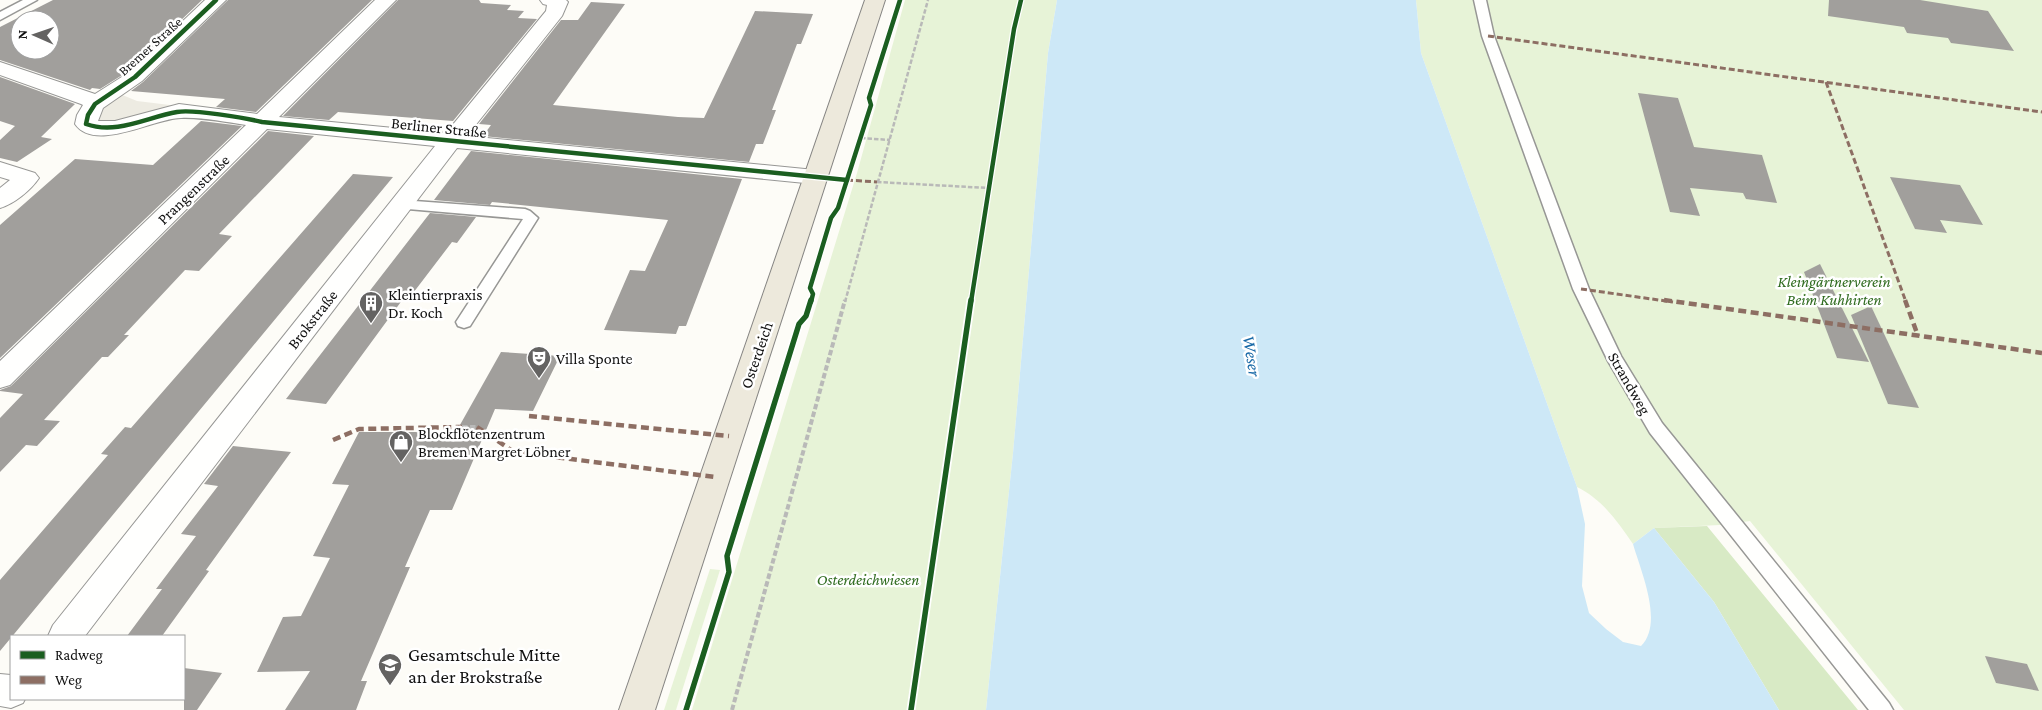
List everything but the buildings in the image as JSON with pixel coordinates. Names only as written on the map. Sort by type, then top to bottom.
[{"type":"main road","name":"Osterdeich","points":[[637,710],[875,0]]},
{"type":"street","name":"Bremer Straße","points":[[95,104],[135,77],[216,0]]},
{"type":"street","name":"Prangenstraße","points":[[0,378],[386,0]]},
{"type":"street","name":"Brokstraße","points":[[66,635],[452,140],[555,12],[554,1]]},
{"type":"street","points":[[0,68],[89,99],[95,104]]},
{"type":"street","name":"Berliner Straße","points":[[95,104],[88,115],[86,124],[97,128],[115,128],[179,112],[246,118],[262,122],[816,177]]},
{"type":"street","points":[[0,169],[27,178],[0,200]]},
{"type":"lane","points":[[0,17],[31,0]]},
{"type":"lane","name":"Strandweg","points":[[1480,0],[1488,36],[1581,289],[1614,357],[1656,428],[1882,710]]},
{"type":"lane","points":[[401,205],[525,214],[531,218],[464,322]]},
{"type":"path","points":[[732,710],[928,0]]},
{"type":"path","points":[[911,710],[988,188],[1014,29],[1021,0]]},
{"type":"path","points":[[858,147],[864,130]]},
{"type":"path","points":[[861,138],[890,140]]},
{"type":"path","points":[[877,182],[988,188]]},
{"type":"path","points":[[462,427],[477,427]]},
{"type":"green space","name":"Osterdeichwiesen","points":[[905,0],[1057,0],[1048,53],[1013,453],[986,710],[692,710],[857,173]]},
{"type":"green space","name":"Kleingärtnerverein Beim Kuhhirten","points":[[1416,0],[2042,0],[2042,710],[1904,710],[1750,521],[1720,525],[1654,528],[1633,544],[1602,505],[1577,487],[1421,53]]},
{"type":"green space","points":[[1707,526],[1858,710],[1779,710],[1714,602],[1654,528]]},
{"type":"green space","points":[[710,569],[720,570],[676,710],[664,710]]},
{"type":"shaded area","points":[[115,92],[137,101],[178,106],[97,128],[88,115]]},
{"type":"water","name":"Weser","points":[[1057,0],[1416,0],[1421,53],[1577,487],[1585,524],[1582,586],[1589,613],[1623,642],[1641,646],[1648,636],[1651,624],[1651,611],[1649,597],[1633,544],[1654,528],[1714,602],[1779,710],[986,710],[1013,453],[1048,53]]},
{"type":"marked path","points":[[1488,36],[2042,112]]},
{"type":"marked path","points":[[1826,82],[1918,336]]},
{"type":"marked path","points":[[847,180],[877,182]]},
{"type":"marked path","points":[[1581,289],[2042,353]]},
{"type":"marked path","points":[[529,416],[729,436]]},
{"type":"marked path","points":[[333,440],[359,429],[462,427]]},
{"type":"marked path","points":[[477,427],[514,452],[715,477]]},
{"type":"cycle path","points":[[216,0],[135,77],[95,104],[88,115],[86,124],[97,128],[115,128],[179,111],[246,118],[262,122],[847,180]]},
{"type":"cycle path","points":[[686,710],[729,572],[727,556],[799,324],[806,316],[813,294],[810,288],[831,218],[838,208],[871,105],[869,98],[900,0]]},
{"type":"cycle path","points":[[911,710],[988,188],[1014,29],[1021,0]]},
{"type":"place","name":"Kleintierpraxis Dr. Koch","points":[[371,324]]},
{"type":"place","name":"Villa Sponte","points":[[539,379]]},
{"type":"place","name":"Blockflötenzentrum Bremen Margret Löbner","points":[[401,463]]},
{"type":"place","name":"Gesamtschule Mitte an der Brokstraße","points":[[390,686]]}]
